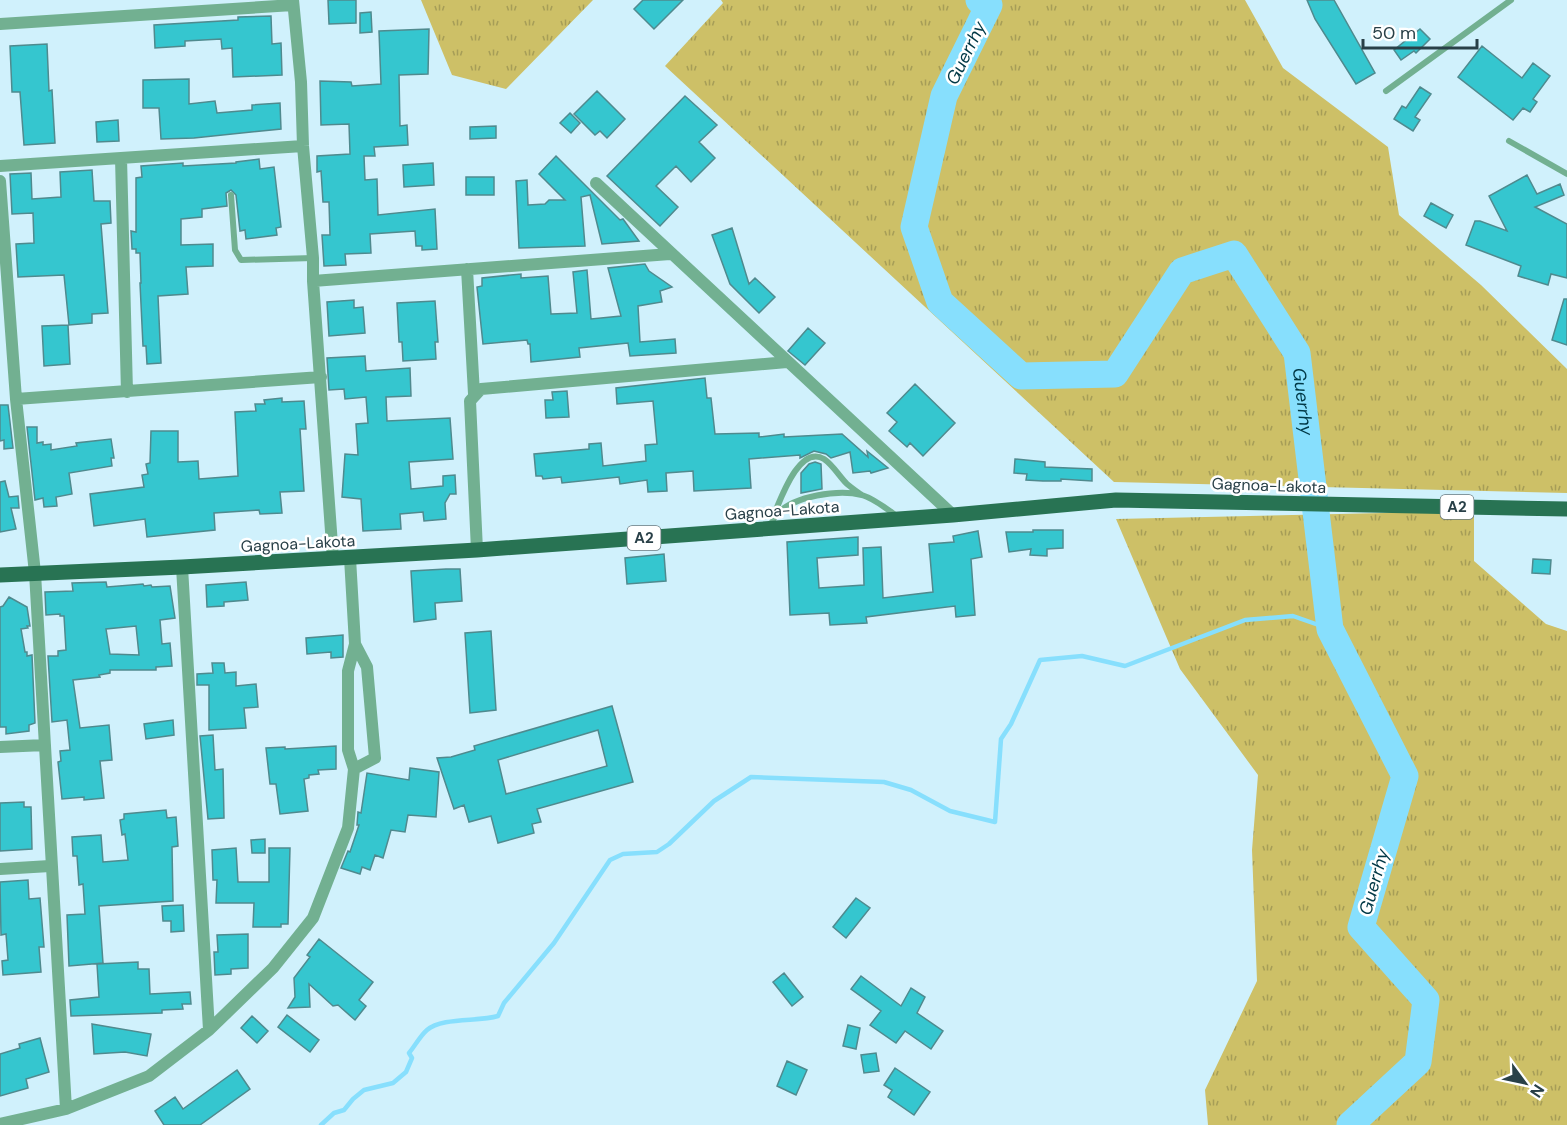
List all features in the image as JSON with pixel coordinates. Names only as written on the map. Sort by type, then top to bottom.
[{"type":"main road","name":"Gagnoa-Lakota","points":[[0,574],[182,567],[477,550],[953,515],[1116,500],[1567,509]]},
{"type":"street","points":[[0,24],[293,2],[301,82],[303,146],[313,258],[312,281],[333,558]]},
{"type":"street","points":[[0,166],[303,146]]},
{"type":"street","points":[[122,158],[127,392]]},
{"type":"street","points":[[0,181],[6,340],[16,399],[35,573],[50,866],[66,1109]]},
{"type":"street","points":[[596,183],[953,515]]},
{"type":"street","points":[[312,281],[670,254]]},
{"type":"street","points":[[467,269],[474,394]]},
{"type":"street","points":[[477,550],[470,401],[481,389],[787,362]]},
{"type":"street","points":[[16,399],[321,376]]},
{"type":"street","points":[[0,1124],[66,1109],[149,1076],[209,1030],[273,968],[313,918],[348,828],[354,770],[348,750],[348,671],[355,644],[350,558]]},
{"type":"street","points":[[182,567],[209,1030]]},
{"type":"street","points":[[354,770],[375,758],[367,667],[355,644]]},
{"type":"street","points":[[0,747],[45,744]]},
{"type":"street","points":[[0,869],[50,866]]},
{"type":"lane","points":[[1386,91],[1511,0]]},
{"type":"lane","points":[[1509,141],[1567,174]]},
{"type":"lane","points":[[231,195],[235,250],[242,260],[313,258]]},
{"type":"lane","points":[[768,529],[796,469],[806,458],[816,456],[824,459],[862,495],[901,519]]},
{"type":"lane","points":[[768,529],[778,514],[806,498],[843,494],[862,495]]},
{"type":"green space","points":[[421,0],[593,0],[506,89],[452,75]]},
{"type":"green space","points":[[721,0],[1245,0],[1283,68],[1388,147],[1399,215],[1481,285],[1567,369],[1567,493],[1114,482],[665,66],[723,3]]},
{"type":"green space","points":[[1474,511],[1474,561],[1546,624],[1567,631],[1567,1125],[1208,1125],[1205,1090],[1257,981],[1252,850],[1258,775],[1180,669],[1116,519]]},
{"type":"building","points":[[328,0],[356,0],[356,23],[329,24]]},
{"type":"building","points":[[643,0],[683,0],[654,29],[634,9]]},
{"type":"building","points":[[1307,0],[1334,0],[1375,73],[1356,84],[1315,19]]},
{"type":"building","points":[[371,12],[372,32],[360,33],[360,13]]},
{"type":"building","points":[[271,16],[272,44],[281,43],[282,75],[233,77],[232,48],[222,49],[221,39],[185,41],[185,46],[155,48],[154,25]]},
{"type":"building","points":[[429,29],[428,74],[399,75],[400,126],[407,125],[408,145],[374,147],[375,156],[364,156],[365,180],[377,179],[378,215],[435,209],[437,249],[422,250],[422,246],[416,246],[415,231],[370,234],[371,253],[345,254],[346,265],[324,266],[322,235],[330,235],[329,202],[323,202],[321,171],[317,172],[317,156],[350,154],[349,124],[321,125],[320,81],[351,82],[352,86],[381,84],[379,31]]},
{"type":"building","points":[[1420,29],[1430,39],[1416,53],[1414,51],[1401,60],[1394,50]]},
{"type":"building","points":[[47,44],[55,143],[24,145],[20,92],[12,92],[10,46]]},
{"type":"building","points":[[1482,46],[1522,78],[1533,63],[1550,76],[1533,99],[1537,102],[1530,112],[1523,108],[1513,120],[1458,77]]},
{"type":"building","points":[[189,79],[189,104],[215,101],[217,113],[252,110],[252,105],[280,103],[281,129],[161,139],[159,108],[143,108],[143,80]]},
{"type":"building","points":[[1420,87],[1431,94],[1415,117],[1420,120],[1413,131],[1394,119],[1402,106],[1406,108]]},
{"type":"building","points":[[597,91],[625,119],[607,138],[600,131],[595,135],[574,114]]},
{"type":"building","points":[[685,96],[717,125],[699,142],[715,158],[691,182],[676,166],[656,186],[678,207],[660,226],[607,176]]},
{"type":"building","points":[[570,113],[580,123],[571,133],[560,123]]},
{"type":"building","points":[[118,120],[119,141],[97,142],[96,122]]},
{"type":"building","points":[[496,126],[496,138],[470,139],[470,127]]},
{"type":"building","points":[[556,156],[620,220],[623,219],[639,241],[602,244],[590,195],[581,197],[585,246],[519,248],[516,181],[527,180],[528,205],[545,204],[549,200],[565,200],[539,174]]},
{"type":"building","points":[[259,159],[260,169],[274,167],[281,227],[276,228],[277,235],[246,239],[245,230],[240,231],[236,195],[231,190],[226,193],[227,206],[202,209],[202,217],[181,219],[181,245],[213,244],[213,266],[186,267],[188,294],[158,296],[161,363],[147,364],[146,346],[143,346],[140,253],[132,249],[131,231],[136,232],[136,178],[142,177],[141,166],[236,163]]},
{"type":"building","points":[[433,163],[434,185],[404,187],[403,165]]},
{"type":"building","points":[[92,170],[94,201],[110,201],[111,223],[101,224],[108,313],[92,314],[92,323],[69,325],[64,275],[18,277],[16,244],[34,243],[33,213],[12,214],[10,174],[31,173],[32,199],[61,197],[60,172]]},
{"type":"building","points":[[1527,175],[1537,194],[1560,184],[1564,195],[1535,207],[1567,224],[1567,278],[1551,274],[1548,285],[1518,276],[1521,266],[1466,245],[1475,221],[1507,231],[1489,196]]},
{"type":"building","points":[[466,177],[494,177],[494,195],[466,195]]},
{"type":"building","points":[[1431,203],[1453,215],[1446,228],[1424,216]]},
{"type":"building","points":[[732,228],[749,284],[755,278],[775,297],[759,313],[730,284],[712,235]]},
{"type":"building","points":[[645,264],[649,271],[672,287],[660,291],[662,302],[638,306],[640,342],[675,339],[676,353],[630,356],[628,343],[579,348],[580,357],[531,362],[530,344],[527,340],[483,344],[477,287],[482,286],[482,278],[521,274],[521,278],[548,276],[551,314],[577,313],[573,272],[587,270],[591,319],[621,316],[608,268]]},
{"type":"building","points":[[1564,299],[1567,299],[1567,345],[1552,340]]},
{"type":"building","points":[[354,300],[354,308],[363,307],[365,333],[329,336],[327,302]]},
{"type":"building","points":[[435,301],[438,342],[435,342],[436,359],[403,361],[402,342],[399,342],[397,303]]},
{"type":"building","points":[[68,325],[70,364],[44,366],[42,326]]},
{"type":"building","points":[[808,328],[825,343],[805,365],[788,351]]},
{"type":"building","points":[[365,356],[366,371],[410,368],[411,396],[386,397],[387,421],[450,418],[453,459],[409,462],[411,489],[443,486],[443,476],[455,475],[456,494],[450,494],[445,503],[446,519],[424,521],[423,512],[400,514],[401,529],[363,531],[361,499],[342,497],[345,454],[358,455],[356,424],[368,423],[366,397],[345,399],[344,389],[329,390],[327,358]]},
{"type":"building","points":[[705,378],[707,398],[711,398],[715,434],[759,433],[759,437],[784,434],[784,437],[842,434],[868,457],[867,451],[888,468],[871,473],[870,471],[853,473],[850,452],[831,458],[814,451],[800,458],[800,455],[749,459],[751,488],[694,491],[693,471],[666,473],[667,491],[648,492],[647,480],[620,484],[619,477],[562,483],[561,477],[543,479],[542,476],[536,476],[534,454],[589,449],[589,444],[601,443],[603,466],[646,461],[645,445],[657,444],[653,401],[617,404],[616,388]]},
{"type":"building","points":[[915,384],[955,423],[923,456],[910,443],[907,447],[889,431],[897,422],[887,413]]},
{"type":"building","points":[[567,391],[569,417],[546,418],[545,400],[553,400],[552,392]]},
{"type":"building","points":[[282,398],[282,402],[304,401],[306,429],[300,429],[304,491],[280,492],[282,513],[260,514],[259,510],[214,513],[215,530],[147,537],[145,519],[94,526],[90,494],[144,487],[142,475],[148,474],[146,464],[150,463],[151,431],[178,431],[178,462],[198,461],[199,479],[238,476],[235,412],[256,411],[255,404],[265,404],[264,400]]},
{"type":"building","points":[[0,405],[8,405],[13,448],[4,449],[4,440],[0,441]]},
{"type":"building","points":[[27,427],[37,427],[37,443],[51,444],[51,450],[77,446],[76,443],[111,439],[114,458],[111,458],[112,466],[69,473],[72,494],[56,497],[57,506],[44,507],[43,498],[35,500]]},
{"type":"building","points":[[1015,459],[1045,462],[1045,467],[1092,469],[1092,481],[1026,480],[1027,474],[1014,473]]},
{"type":"building","points":[[815,462],[821,464],[822,489],[801,493],[801,473],[809,464]]},
{"type":"building","points":[[5,481],[9,497],[18,496],[19,508],[11,508],[16,529],[0,532],[0,482]]},
{"type":"building","points":[[1033,530],[1063,530],[1063,548],[1047,549],[1047,556],[1030,555],[1031,549],[1009,552],[1006,532],[1033,532]]},
{"type":"building","points":[[978,531],[982,557],[971,559],[975,615],[956,617],[955,606],[866,617],[867,623],[830,625],[829,613],[790,615],[787,542],[858,537],[858,555],[817,558],[819,588],[864,585],[863,548],[881,547],[883,598],[933,592],[929,544],[954,542],[953,536]]},
{"type":"building","points":[[664,554],[666,581],[627,584],[625,558]]},
{"type":"building","points":[[1533,559],[1551,560],[1550,574],[1532,573]]},
{"type":"building","points":[[460,569],[462,601],[435,603],[436,619],[414,622],[411,571]]},
{"type":"building","points":[[106,582],[107,587],[143,584],[152,587],[170,586],[175,618],[160,620],[162,644],[170,643],[172,666],[156,667],[156,670],[110,670],[110,673],[99,675],[100,677],[73,680],[80,728],[109,725],[112,760],[100,761],[104,798],[62,799],[58,762],[61,761],[60,751],[70,750],[67,720],[52,722],[48,656],[58,656],[58,651],[66,650],[64,616],[46,615],[45,592],[73,591],[72,583]],"holes":[[[136,626],[139,655],[110,654],[106,629]]]},
{"type":"building","points":[[246,582],[248,600],[224,602],[224,606],[207,607],[206,585]]},
{"type":"building","points":[[9,597],[27,607],[30,626],[21,629],[25,652],[27,656],[32,655],[35,723],[29,725],[29,731],[6,734],[6,727],[0,727],[0,607]]},
{"type":"building","points":[[491,631],[496,710],[470,713],[465,633]]},
{"type":"building","points":[[343,635],[343,657],[331,658],[331,652],[307,654],[306,638]]},
{"type":"building","points":[[212,663],[224,663],[225,673],[236,672],[236,686],[256,684],[258,707],[244,708],[246,728],[209,730],[209,685],[197,685],[197,674],[213,673]]},
{"type":"building","points":[[612,706],[633,782],[537,809],[541,822],[532,824],[534,833],[498,843],[491,816],[469,822],[464,805],[454,809],[437,758],[451,757],[475,750],[474,746]],"holes":[[[598,730],[607,766],[506,794],[498,760]]]},
{"type":"building","points":[[173,720],[174,735],[146,739],[144,724]]},
{"type":"building","points":[[213,735],[215,770],[223,769],[224,818],[208,819],[200,736]]},
{"type":"building","points":[[336,746],[336,769],[318,770],[319,774],[309,775],[309,778],[304,779],[308,811],[280,814],[276,784],[270,784],[266,748]]},
{"type":"building","points":[[410,768],[439,772],[436,817],[408,815],[405,832],[391,830],[383,858],[375,855],[370,870],[362,867],[360,874],[341,868],[348,851],[350,852],[359,825],[357,825],[358,812],[361,813],[367,773],[409,780]]},
{"type":"building","points":[[24,802],[24,807],[31,807],[32,849],[0,851],[0,803]]},
{"type":"building","points":[[166,810],[167,818],[176,817],[178,846],[172,847],[173,901],[99,906],[103,963],[69,966],[67,915],[85,914],[83,884],[79,885],[77,856],[73,856],[72,837],[101,835],[103,862],[128,860],[125,834],[122,835],[120,820],[124,819],[124,814]]},
{"type":"building","points":[[265,839],[265,853],[252,853],[251,840]]},
{"type":"building","points":[[236,848],[238,882],[269,882],[269,848],[290,848],[288,924],[281,924],[281,927],[253,927],[254,903],[216,903],[217,880],[213,880],[212,850]]},
{"type":"building","points":[[28,880],[29,899],[40,898],[44,947],[39,947],[41,972],[3,975],[2,961],[8,960],[6,934],[1,935],[0,882]]},
{"type":"building","points":[[856,898],[870,908],[846,938],[833,927]]},
{"type":"building","points":[[183,905],[184,931],[171,932],[171,921],[163,921],[162,906]]},
{"type":"building","points":[[248,934],[248,968],[231,969],[231,974],[215,975],[214,952],[218,952],[217,935]]},
{"type":"building","points":[[319,939],[373,982],[359,1000],[366,1006],[355,1020],[338,1005],[333,1006],[309,984],[310,1007],[288,1008],[295,997],[294,978],[310,957],[307,955]]},
{"type":"building","points":[[138,962],[138,969],[149,969],[150,994],[190,992],[191,1004],[182,1004],[183,1009],[162,1010],[162,1013],[71,1016],[70,1000],[99,997],[97,964]]},
{"type":"building","points":[[784,973],[803,997],[792,1006],[773,982]]},
{"type":"building","points":[[861,976],[901,1006],[911,988],[925,997],[917,1013],[943,1031],[931,1049],[905,1031],[896,1043],[870,1025],[881,1011],[851,989]]},
{"type":"building","points":[[287,1015],[319,1040],[310,1052],[278,1027]]},
{"type":"building","points":[[252,1016],[268,1031],[257,1043],[241,1028]]},
{"type":"building","points":[[92,1024],[151,1034],[147,1056],[125,1052],[94,1054]]},
{"type":"building","points":[[848,1025],[860,1028],[856,1049],[843,1046]]},
{"type":"building","points":[[40,1038],[49,1072],[26,1079],[28,1088],[0,1096],[0,1054],[20,1048],[19,1044]]},
{"type":"building","points":[[876,1053],[879,1071],[864,1073],[861,1055]]},
{"type":"building","points":[[787,1061],[807,1070],[796,1095],[777,1086]]},
{"type":"building","points":[[895,1068],[930,1092],[914,1115],[888,1097],[892,1090],[884,1085]]},
{"type":"building","points":[[237,1070],[250,1089],[200,1125],[164,1125],[155,1111],[175,1097],[183,1109]]},
{"type":"waterway","name":"Guerrhy","points":[[979,0],[989,5],[944,96],[914,227],[940,302],[1021,376],[1115,374],[1182,271],[1234,254],[1297,353],[1330,629],[1405,776],[1361,927],[1426,1000],[1418,1062],[1350,1125]]},
{"type":"waterway","points":[[321,1125],[334,1113],[344,1110],[364,1090],[393,1083],[406,1072],[412,1058],[409,1053],[427,1030],[451,1021],[498,1016],[504,1003],[554,943],[610,860],[623,854],[657,852],[669,844],[714,801],[751,777],[884,782],[911,790],[950,811],[995,822],[1001,739],[1011,724],[1040,660],[1082,656],[1125,666],[1245,620],[1293,616],[1330,629]]}]
